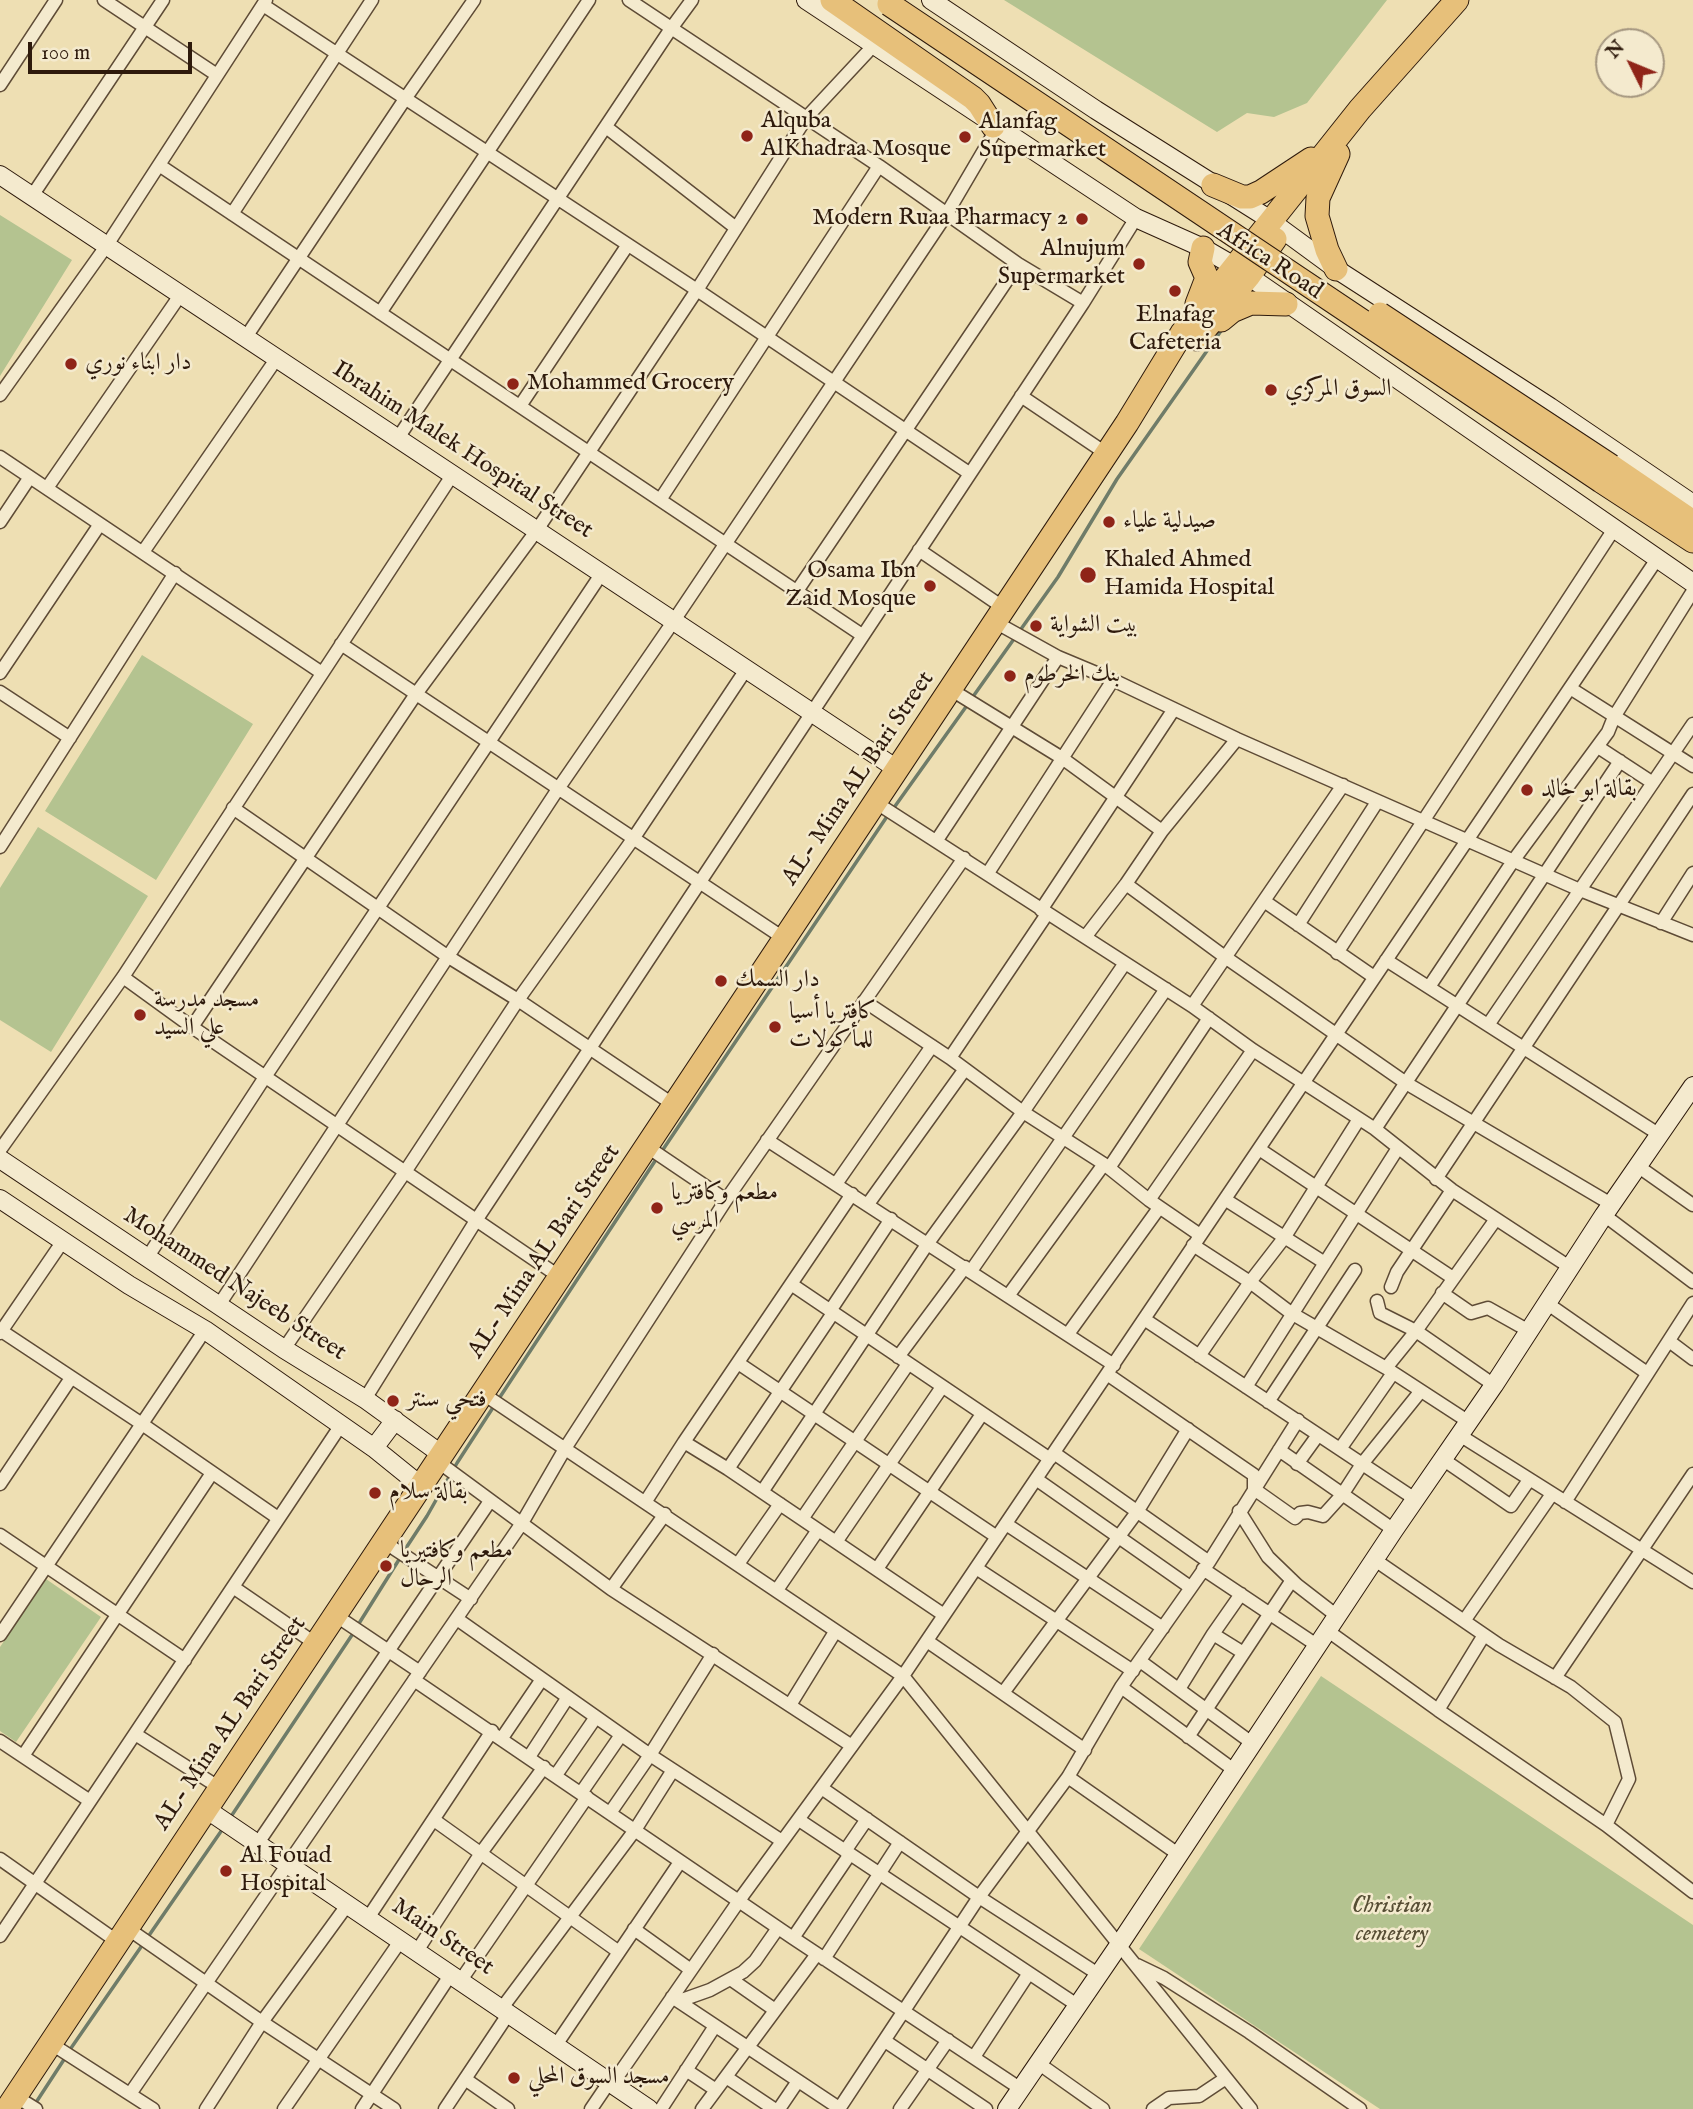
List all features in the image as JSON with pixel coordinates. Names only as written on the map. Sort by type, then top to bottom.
[{"type":"highway","points":[[832,0],[973,98],[995,127]]},
{"type":"highway","points":[[1188,338],[1422,36],[1457,0]]},
{"type":"highway","points":[[1213,185],[1242,197],[1250,197],[1334,150],[1473,0]]},
{"type":"highway","name":"Africa Road","points":[[893,1],[1606,474],[1693,541]]},
{"type":"highway","points":[[1334,150],[1318,198],[1317,216],[1336,269]]},
{"type":"highway","points":[[1188,338],[1207,278],[1200,262],[1203,248]]},
{"type":"highway","points":[[1188,338],[1251,303],[1286,304]]},
{"type":"highway","name":"AL- Mina AL Bari Street","points":[[8,2102],[384,1542],[1127,423],[1188,338]]},
{"type":"highway","name":"Africa Road","points":[[1606,474],[1693,522]]},
{"type":"street","points":[[0,85],[56,0]]},
{"type":"street","points":[[104,0],[217,75]]},
{"type":"street","points":[[32,197],[163,0]]},
{"type":"street","points":[[232,214],[372,0]]},
{"type":"street","points":[[246,337],[474,0]]},
{"type":"street","points":[[380,313],[589,0]]},
{"type":"street","points":[[629,0],[670,30],[878,166],[1018,264],[1083,303]]},
{"type":"street","points":[[398,438],[692,0]]},
{"type":"street","name":"Africa Road","points":[[806,0],[1136,218],[1203,248],[1241,271],[1693,583]]},
{"type":"street","name":"Africa Road","points":[[931,0],[1277,225],[1336,269],[1550,407],[1693,504]]},
{"type":"street","points":[[0,395],[107,245],[264,2],[337,54],[697,290],[969,473]]},
{"type":"street","points":[[192,1027],[416,694],[537,530],[697,290],[806,118],[874,45]]},
{"type":"street","points":[[606,127],[736,228]]},
{"type":"street","points":[[219,1305],[558,789],[946,215],[995,127]]},
{"type":"street","points":[[159,165],[862,635]]},
{"type":"street","points":[[660,500],[878,166]]},
{"type":"street","name":"Ibrahim Malek Hospital Street","points":[[0,175],[897,769]]},
{"type":"street","points":[[365,1399],[477,1219],[1083,303],[1136,218]]},
{"type":"street","points":[[520,406],[627,246]]},
{"type":"street","points":[[797,591],[1018,264]]},
{"type":"street","points":[[47,488],[181,295]]},
{"type":"street","points":[[143,552],[277,358]]},
{"type":"street","points":[[1021,396],[1107,454]]},
{"type":"street","points":[[0,457],[322,673]]},
{"type":"street","points":[[0,1150],[123,977],[453,474]]},
{"type":"street","points":[[0,522],[30,477]]},
{"type":"street","points":[[0,673],[100,524]]},
{"type":"street","points":[[1337,953],[1614,529]]},
{"type":"street","points":[[919,550],[1058,657],[1377,802],[1580,890],[1693,934]]},
{"type":"street","points":[[591,2109],[676,1999],[691,1970],[903,1676],[1657,559]]},
{"type":"street","points":[[0,847],[175,573]]},
{"type":"street","points":[[147,1258],[603,573]]},
{"type":"street","points":[[1429,987],[1513,861],[1598,747],[1693,591]]},
{"type":"street","points":[[341,644],[785,939]]},
{"type":"street","points":[[937,840],[1058,657]]},
{"type":"street","points":[[284,1349],[518,1000],[633,839],[747,668]]},
{"type":"street","points":[[988,873],[1113,680]]},
{"type":"street","points":[[1570,688],[1693,766]]},
{"type":"street","points":[[950,690],[1062,758],[1162,831]]},
{"type":"street","points":[[0,692],[70,738]]},
{"type":"street","points":[[950,1058],[1174,709]]},
{"type":"street","points":[[1488,1025],[1693,724]]},
{"type":"street","points":[[1086,936],[1162,831],[1237,739]]},
{"type":"street","points":[[1598,747],[1653,783]]},
{"type":"street","points":[[1375,1129],[1620,761]]},
{"type":"street","points":[[1192,1006],[1343,785]]},
{"type":"street","points":[[1436,1179],[1693,794]]},
{"type":"street","points":[[875,802],[1192,1006],[1253,1050],[1375,1129],[1452,1191],[1572,1268]]},
{"type":"street","points":[[1298,925],[1377,802]]},
{"type":"street","points":[[233,808],[447,956],[518,1000],[674,1105]]},
{"type":"street","points":[[130,2094],[522,1524],[566,1447],[726,1200],[964,858]]},
{"type":"street","points":[[1661,923],[1693,873]]},
{"type":"street","points":[[1126,884],[1406,1083],[1608,1210],[1693,1282]]},
{"type":"street","points":[[1264,901],[1374,977]]},
{"type":"street","points":[[1386,960],[1660,1135]]},
{"type":"street","points":[[762,1492],[928,1243],[1023,1112],[1125,963]]},
{"type":"street","points":[[123,977],[192,1027],[560,1277]]},
{"type":"street","points":[[802,1519],[856,1440],[903,1360],[1063,1139],[1166,989]]},
{"type":"street","points":[[864,1001],[950,1058],[1023,1112],[1106,1166],[1291,1313],[1390,1371],[1420,1392],[1529,1480],[1693,1582]]},
{"type":"street","points":[[1009,1296],[1106,1166],[1209,1018]]},
{"type":"street","points":[[836,1184],[932,1046]]},
{"type":"street","points":[[1068,1334],[1253,1050]]},
{"type":"street","points":[[868,1205],[965,1069]]},
{"type":"street","points":[[1007,2109],[1693,1086]]},
{"type":"street","points":[[1199,1356],[1284,1238],[1359,1119]]},
{"type":"street","points":[[767,1140],[1068,1334],[1188,1429],[1254,1475],[1254,1489]]},
{"type":"street","points":[[646,1146],[726,1200]]},
{"type":"street","points":[[1246,1387],[1398,1148]]},
{"type":"street","points":[[1259,1149],[1453,1278]]},
{"type":"street","name":"Mohammed Najeeb Street","points":[[0,1159],[284,1349],[365,1399],[439,1457]]},
{"type":"street","points":[[1639,1167],[1693,1205]]},
{"type":"street","points":[[1391,1287],[1397,1272],[1452,1191]]},
{"type":"street","points":[[646,1501],[852,1194]]},
{"type":"street","points":[[0,1199],[129,1285],[205,1330],[374,1448],[421,1486]]},
{"type":"street","points":[[1226,1200],[1325,1263]]},
{"type":"street","points":[[728,1469],[891,1219]]},
{"type":"street","points":[[1340,1449],[1416,1331],[1496,1219]]},
{"type":"street","points":[[63,1241],[0,1331],[278,1518]]},
{"type":"street","points":[[1268,1402],[1355,1270]]},
{"type":"street","points":[[791,1284],[982,1414],[1137,1512],[1269,1614],[1328,1631]]},
{"type":"street","points":[[1442,1293],[1471,1313],[1488,1308],[1529,1331]]},
{"type":"street","points":[[1377,1301],[1380,1313],[1416,1331],[1494,1385]]},
{"type":"street","points":[[1564,1502],[1693,1303]]},
{"type":"street","points":[[1548,1304],[1647,1373]]},
{"type":"street","points":[[1144,1319],[1415,1499]]},
{"type":"street","points":[[0,1635],[205,1330]]},
{"type":"street","points":[[1669,1341],[1693,1359]]},
{"type":"street","points":[[738,1363],[997,1537]]},
{"type":"street","points":[[0,1484],[71,1378]]},
{"type":"street","points":[[836,1542],[942,1387]]},
{"type":"street","points":[[1254,1489],[1294,1518],[1300,1513],[1308,1512],[1323,1516],[1420,1392]]},
{"type":"street","points":[[482,1393],[903,1676],[1251,2109]]},
{"type":"street","points":[[877,1569],[982,1414]]},
{"type":"street","points":[[374,1448],[395,1420]]},
{"type":"street","points":[[676,1999],[839,2108],[979,1897],[1068,1777],[1121,1687],[1206,1565],[1298,1420]]},
{"type":"street","points":[[0,1936],[341,1425]]},
{"type":"street","points":[[1003,1693],[1137,1512],[1188,1429]]},
{"type":"street","points":[[1297,1464],[1318,1435]]},
{"type":"street","points":[[684,1442],[944,1615]]},
{"type":"street","points":[[1279,1450],[1394,1530]]},
{"type":"street","points":[[439,1457],[490,1500],[611,1588],[852,1746]]},
{"type":"street","points":[[1444,1460],[1511,1506],[1529,1480]]},
{"type":"street","points":[[23,1756],[212,1473]]},
{"type":"street","points":[[1555,1678],[1693,1474]]},
{"type":"street","points":[[1036,1479],[1191,1587]]},
{"type":"street","points":[[1464,1621],[1552,1494]]},
{"type":"street","points":[[258,1843],[490,1500]]},
{"type":"street","points":[[738,1564],[780,1504]]},
{"type":"street","points":[[1240,1511],[1268,1557],[1292,1580],[1328,1631],[1606,1825],[1691,1888]]},
{"type":"street","points":[[611,1588],[665,1514]]},
{"type":"street","points":[[1006,1524],[1163,1628]]},
{"type":"street","points":[[777,1590],[818,1530]]},
{"type":"street","points":[[0,1535],[185,1660]]},
{"type":"street","points":[[384,1542],[471,1599]]},
{"type":"street","points":[[1375,1560],[1485,1635],[1571,1687],[1615,1722],[1629,1779],[1606,1825]]},
{"type":"street","points":[[976,1568],[1057,1622],[1179,1689],[1252,1743]]},
{"type":"street","points":[[1188,1737],[1292,1580]]},
{"type":"street","points":[[233,1587],[316,1644]]},
{"type":"street","points":[[1179,1689],[1241,1594]]},
{"type":"street","points":[[335,1615],[389,1651],[417,1676],[497,1735],[739,1902],[1021,2089]]},
{"type":"street","points":[[457,1619],[650,1755],[782,1842]]},
{"type":"street","points":[[790,1704],[835,1632]]},
{"type":"street","points":[[1213,1634],[1242,1652]]},
{"type":"street","points":[[1438,1710],[1485,1635]]},
{"type":"street","points":[[927,1641],[1085,1750]]},
{"type":"street","points":[[610,1813],[713,1654]]},
{"type":"street","points":[[368,1918],[433,1820],[542,1679]]},
{"type":"street","points":[[1121,1687],[1234,1770]]},
{"type":"street","points":[[530,1757],[568,1697]]},
{"type":"street","points":[[556,1775],[596,1717]]},
{"type":"street","points":[[135,1734],[220,1788]]},
{"type":"street","points":[[362,2109],[456,1977],[526,1886],[621,1735]]},
{"type":"street","points":[[0,1741],[90,1801]]},
{"type":"street","points":[[417,1951],[481,1853],[544,1767]]},
{"type":"street","points":[[445,2109],[506,2011],[570,1917],[635,1830],[673,1770]]},
{"type":"street","points":[[1068,1777],[1178,1854]]},
{"type":"street","points":[[822,1789],[979,1897],[1098,1974]]},
{"type":"street","name":"Main Street","points":[[206,1809],[649,2109]]},
{"type":"street","points":[[793,1938],[866,1819]]},
{"type":"street","points":[[433,1820],[619,1952]]},
{"type":"street","points":[[799,1820],[1077,2005]]},
{"type":"street","points":[[702,2109],[775,2010],[821,1956],[900,1842]]},
{"type":"street","points":[[0,1859],[204,1984],[394,2109]]},
{"type":"street","points":[[556,2045],[680,1861]]},
{"type":"street","points":[[206,2109],[261,2022],[348,1904]]},
{"type":"street","points":[[676,1999],[732,1980],[755,1961],[778,1928]]},
{"type":"street","points":[[634,1929],[691,1970]]},
{"type":"street","points":[[284,2109],[401,1940]]},
{"type":"street","points":[[1134,1963],[1164,1978],[1360,2109]]},
{"type":"street","points":[[974,2057],[1029,1973]]},
{"type":"street","points":[[732,1980],[775,2010]]},
{"type":"street","points":[[662,2109],[715,2026]]},
{"type":"street","points":[[900,2109],[948,2040]]},
{"type":"street","points":[[885,2041],[986,2109]]},
{"type":"street","points":[[50,2043],[153,2109]]},
{"type":"street","points":[[1038,2063],[1099,2108]]},
{"type":"street","points":[[686,2070],[716,2090]]},
{"type":"street","points":[[726,2077],[774,2109]]},
{"type":"street","points":[[1153,2109],[1169,2098],[1199,2096],[1226,2078]]},
{"type":"street","points":[[465,2079],[508,2109]]},
{"type":"street","points":[[779,2109],[798,2081]]},
{"type":"street","points":[[8,2102],[36,2109]]},
{"type":"green space","points":[[1004,0],[1387,0],[1307,103],[1274,117],[1247,113],[1217,132]]},
{"type":"green space","points":[[0,215],[72,260],[0,376]]},
{"type":"green space","points":[[142,655],[253,724],[156,880],[45,811]]},
{"type":"green space","points":[[38,827],[148,896],[51,1052],[0,1020],[0,888]]},
{"type":"green space","points":[[46,1579],[101,1617],[16,1742],[0,1731],[0,1647]]},
{"type":"green space","name":"Christian cemetery","points":[[1321,1676],[1693,1925],[1693,2109],[1380,2109],[1139,1949]]},
{"type":"waterway","points":[[972,698],[1058,577],[1117,479],[1223,328]]},
{"type":"waterway","points":[[893,809],[968,704]]},
{"type":"waterway","points":[[662,1151],[888,815]]},
{"type":"waterway","points":[[498,1400],[657,1158]]},
{"type":"waterway","points":[[404,1551],[494,1406]]},
{"type":"waterway","points":[[358,1625],[400,1558]]},
{"type":"waterway","points":[[230,1818],[354,1632]]},
{"type":"waterway","points":[[69,2051],[224,1827]]},
{"type":"waterway","points":[[35,2104],[65,2058]]},
{"type":"place","name":"Alquba AlKhadraa Mosque","points":[[747,136]]},
{"type":"place","name":"Alanfag Supermarket","points":[[965,137]]},
{"type":"place","name":"Modern Ruaa Pharmacy 2","points":[[1082,219]]},
{"type":"place","name":"Alnujum Supermarket","points":[[1139,264]]},
{"type":"place","name":"Elnafag Cafeteria","points":[[1175,291]]},
{"type":"place","name":"دار ابناء نوري","points":[[71,364]]},
{"type":"place","name":"Mohammed Grocery","points":[[513,384]]},
{"type":"place","name":"السوق المركزي","points":[[1271,390]]},
{"type":"place","name":"صيدلية علياء","points":[[1109,522]]},
{"type":"place","name":"Khaled Ahmed Hamida Hospital","points":[[1088,575]]},
{"type":"place","name":"Osama Ibn Zaid Mosque","points":[[930,586]]},
{"type":"place","name":"بيت الشواية","points":[[1036,626]]},
{"type":"place","name":"بنك الخرطوم","points":[[1010,676]]},
{"type":"place","name":"بقالة ابو خالد","points":[[1527,790]]},
{"type":"place","name":"دار السمك","points":[[721,981]]},
{"type":"place","name":"مسجد مدرسة علي السيد","points":[[140,1015]]},
{"type":"place","name":"كافتريا أسيا للمأكولات","points":[[775,1027]]},
{"type":"place","name":"مطعم وكافتريا المرسي","points":[[657,1208]]},
{"type":"place","name":"فتحي سنتر","points":[[393,1401]]},
{"type":"place","name":"بقالة سلام","points":[[375,1493]]},
{"type":"place","name":"مطعم وكافتيريا الرحال","points":[[386,1566]]},
{"type":"place","name":"Al Fouad Hospital","points":[[226,1871]]},
{"type":"place","name":"مسجد السوق المحلي","points":[[514,2078]]}]
